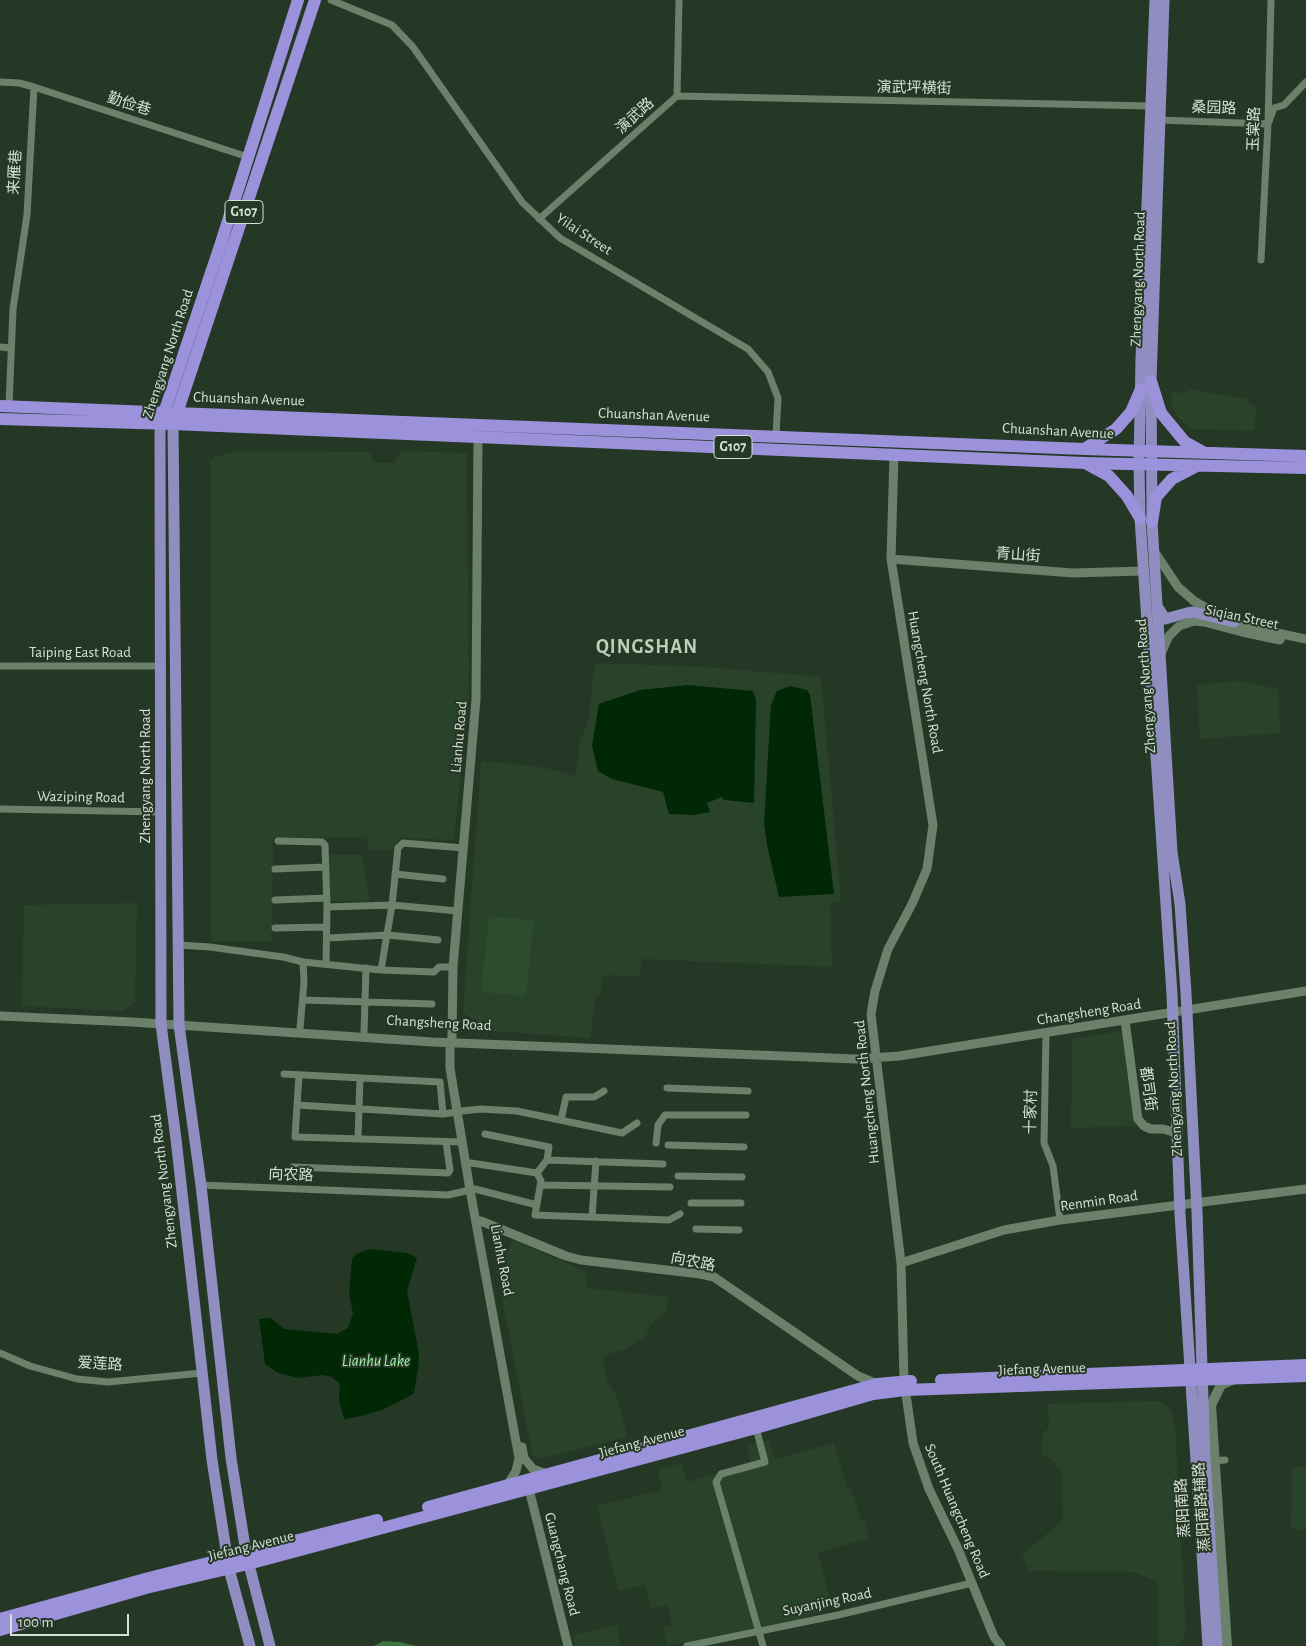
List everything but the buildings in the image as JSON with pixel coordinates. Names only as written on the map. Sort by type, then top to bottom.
[{"type":"highway","name":"Zhengyang North Road","points":[[169,418],[221,243],[298,0]]},
{"type":"highway","name":"Zhengyang North Road","points":[[169,418],[315,0]]},
{"type":"highway","points":[[1084,449],[1116,429],[1131,412],[1146,385]]},
{"type":"highway","points":[[1146,385],[1161,413],[1185,442],[1205,453]]},
{"type":"highway","name":"Chuanshan Avenue","points":[[4,406],[478,437],[1085,463],[1205,453],[1306,456]]},
{"type":"highway","name":"Chuanshan Avenue","points":[[0,419],[169,418],[776,436],[1084,449],[1199,465],[1306,468]]},
{"type":"highway","points":[[1085,463],[1109,476],[1127,496],[1140,518]]},
{"type":"highway","points":[[1152,522],[1156,497],[1172,479],[1199,465]]},
{"type":"highway","name":"Jiefang Avenue","points":[[247,1559],[508,1484],[877,1384],[905,1385],[1203,1374],[1306,1365]]},
{"type":"highway","name":"Jiefang Avenue","points":[[1203,1374],[1236,1378],[1306,1376]]},
{"type":"highway","name":"Jiefang Avenue","points":[[0,1619],[144,1579],[247,1559],[529,1489],[756,1428],[905,1385]]},
{"type":"highway","name":"Jiefang Avenue","points":[[0,1630],[228,1563]]},
{"type":"main road","name":"Zhengyang North Road","points":[[1155,0],[1150,106],[1145,458],[1140,518],[1173,1012],[1189,1374]]},
{"type":"main road","name":"Zhengyang North Road","points":[[1146,385],[1160,120],[1164,0]]},
{"type":"main road","name":"Zhengyang North Road","points":[[169,418],[160,666],[161,1021],[212,1460],[228,1563],[250,1646]]},
{"type":"main road","name":"Zhengyang North Road","points":[[169,418],[179,1022],[201,1185],[231,1458],[247,1559],[270,1646]]},
{"type":"main road","name":"Zhengyang North Road","points":[[1145,458],[1154,551],[1172,852],[1180,904],[1187,1010],[1203,1374],[1215,1461],[1217,1646]]},
{"type":"main road","points":[[1157,605],[1165,619],[1193,612],[1234,622]]},
{"type":"main road","name":"蒸阳南路","points":[[1189,1374],[1208,1646]]},
{"type":"main road","name":"蒸阳南路辅路","points":[[1227,1646],[1211,1404],[1221,1385],[1236,1378]]},
{"type":"street","name":"Yilai Street","points":[[331,0],[392,25],[413,47],[522,202],[560,238],[748,349],[768,372],[778,398],[776,436]]},
{"type":"street","points":[[677,96],[679,0]]},
{"type":"street","name":"玉棠路","points":[[1261,260],[1268,124],[1271,0]]},
{"type":"street","name":"勤俭巷","points":[[0,82],[18,83],[34,87],[248,157]]},
{"type":"street","points":[[1268,124],[1274,108],[1284,105],[1306,82]]},
{"type":"street","name":"来雁巷","points":[[4,406],[11,348],[12,309],[27,215],[34,87]]},
{"type":"street","name":"演武路","points":[[539,219],[677,96]]},
{"type":"street","name":"演武坪横街","points":[[677,96],[1150,106]]},
{"type":"street","name":"桑园路","points":[[1160,120],[1268,124]]},
{"type":"street","points":[[0,347],[11,348]]},
{"type":"street","name":"Lianhu Road","points":[[478,437],[476,699],[454,967],[450,1068],[470,1163],[472,1190],[481,1221],[524,1458],[533,1469],[547,1474]]},
{"type":"street","name":"Huangcheng North Road","points":[[894,454],[891,559],[923,752],[933,825],[927,869],[912,904],[888,949],[875,991],[871,1014],[901,1263],[905,1385]]},
{"type":"street","name":"Siqian Street","points":[[1154,551],[1183,592],[1204,609],[1254,628],[1306,639]]},
{"type":"street","name":"青山街","points":[[891,559],[1073,573],[1143,571]]},
{"type":"street","name":"Siqian Street","points":[[1160,656],[1169,636],[1179,626],[1194,621],[1306,645]]},
{"type":"street","name":"Taiping East Road","points":[[0,666],[160,666]]},
{"type":"street","name":"Waziping Road","points":[[0,808],[161,812]]},
{"type":"street","points":[[278,841],[322,842],[325,845],[328,907],[326,964]]},
{"type":"street","points":[[381,970],[388,935],[398,848],[403,844],[464,848]]},
{"type":"street","points":[[275,869],[326,867]]},
{"type":"street","points":[[395,874],[443,879]]},
{"type":"street","points":[[275,900],[327,898]]},
{"type":"street","points":[[328,907],[392,905],[458,911]]},
{"type":"street","points":[[275,928],[327,927]]},
{"type":"street","points":[[327,938],[388,935],[438,940]]},
{"type":"street","points":[[178,945],[210,947],[283,957],[302,962],[381,970],[434,972],[439,967],[454,967]]},
{"type":"street","points":[[300,1028],[304,982],[302,962]]},
{"type":"street","points":[[364,1033],[366,968]]},
{"type":"street","name":"Changsheng Road","points":[[179,1022],[452,1042],[876,1057],[899,1056],[1306,991]]},
{"type":"street","points":[[303,1000],[432,1004]]},
{"type":"street","name":"Changsheng Road","points":[[0,1010],[300,1028],[452,1042]]},
{"type":"street","name":"Changsheng Road","points":[[0,1016],[161,1021]]},
{"type":"street","name":"都司街","points":[[1125,1020],[1138,1119],[1144,1126],[1151,1129],[1163,1129],[1177,1133]]},
{"type":"street","name":"十家村","points":[[1046,1033],[1044,1143],[1053,1166],[1060,1220]]},
{"type":"street","points":[[284,1074],[440,1082],[443,1114]]},
{"type":"street","points":[[298,1075],[295,1137],[462,1142]]},
{"type":"street","points":[[358,1139],[360,1078]]},
{"type":"street","points":[[668,1088],[748,1091]]},
{"type":"street","points":[[561,1120],[566,1097],[594,1097],[604,1091]]},
{"type":"street","points":[[297,1105],[443,1114],[480,1109],[517,1111],[622,1133],[637,1124]]},
{"type":"street","name":"Lianhu Road","points":[[460,1112],[462,1142],[519,1458],[516,1471],[508,1484]]},
{"type":"street","points":[[656,1143],[658,1125],[665,1115],[746,1115]]},
{"type":"street","points":[[485,1134],[549,1147],[547,1160],[538,1173],[540,1185],[535,1216],[669,1220],[680,1214]]},
{"type":"street","points":[[294,1167],[448,1174],[450,1170],[446,1142]]},
{"type":"street","points":[[668,1145],[744,1147]]},
{"type":"street","points":[[547,1160],[663,1164]]},
{"type":"street","points":[[592,1217],[596,1161]]},
{"type":"street","points":[[470,1163],[538,1173]]},
{"type":"street","points":[[678,1176],[742,1177]]},
{"type":"street","name":"向农路","points":[[201,1185],[448,1195],[472,1190]]},
{"type":"street","points":[[540,1185],[670,1187]]},
{"type":"street","name":"Renmin Road","points":[[901,1263],[1004,1230],[1060,1220],[1306,1189]]},
{"type":"street","points":[[472,1190],[537,1205]]},
{"type":"street","points":[[691,1203],[741,1203]]},
{"type":"street","name":"向农路","points":[[481,1221],[566,1256],[581,1260],[700,1274],[714,1278],[858,1376],[877,1384]]},
{"type":"street","points":[[696,1228],[739,1230]]},
{"type":"street","name":"爱莲路","points":[[0,1353],[30,1366],[67,1376],[108,1382],[202,1373]]},
{"type":"street","name":"South Huangcheng Road","points":[[905,1385],[913,1443],[929,1489],[972,1583],[994,1637],[1001,1646]]},
{"type":"street","points":[[756,1428],[765,1462],[721,1474],[716,1482],[763,1646]]},
{"type":"street","name":"Guangchang Road","points":[[529,1489],[568,1646]]},
{"type":"street","name":"Suyanjing Road","points":[[687,1646],[972,1583]]},
{"type":"shaded area","points":[[1187,389],[1249,399],[1249,405],[1256,405],[1255,429],[1253,431],[1194,429],[1188,427],[1178,417],[1171,405],[1172,391],[1186,394]]},
{"type":"shaded area","points":[[236,451],[369,452],[375,463],[395,463],[400,451],[467,453],[469,701],[454,840],[401,838],[395,850],[369,850],[366,837],[273,838],[272,941],[211,941],[210,461],[215,457]]},
{"type":"shaded area","points":[[595,663],[707,667],[821,677],[841,901],[830,903],[832,967],[642,959],[639,976],[603,975],[600,994],[596,997],[590,1038],[493,1031],[463,1013],[481,761],[541,767],[576,776],[580,741],[588,722]]},
{"type":"shaded area","points":[[1239,681],[1278,689],[1280,733],[1200,739],[1197,685]]},
{"type":"shaded area","points":[[328,855],[362,855],[370,901],[329,901]]},
{"type":"shaded area","points":[[137,903],[135,1002],[123,1011],[22,1006],[24,905]]},
{"type":"shaded area","points":[[489,916],[534,920],[526,996],[481,992]]},
{"type":"shaded area","points":[[1124,1031],[1136,1126],[1071,1128],[1072,1039]]},
{"type":"shaded area","points":[[513,1240],[585,1271],[588,1288],[668,1297],[667,1312],[651,1324],[646,1336],[626,1349],[602,1356],[607,1382],[617,1397],[627,1437],[540,1459],[532,1454],[496,1266],[507,1264],[505,1256]]},
{"type":"shaded area","points":[[1159,1401],[1172,1412],[1175,1426],[1186,1631],[1182,1640],[1176,1646],[1158,1646],[1158,1582],[1134,1572],[1029,1571],[1022,1555],[1063,1520],[1062,1472],[1050,1458],[1042,1456],[1042,1434],[1049,1428],[1048,1404]]},
{"type":"shaded area","points":[[769,1440],[775,1459],[834,1443],[847,1487],[850,1487],[862,1522],[865,1521],[869,1538],[818,1553],[830,1598],[825,1607],[804,1618],[667,1646],[663,1628],[672,1625],[668,1605],[651,1609],[646,1584],[618,1591],[597,1506],[662,1490],[658,1470],[681,1463],[687,1482],[751,1463],[747,1446]]},
{"type":"shaded area","points":[[1292,1467],[1306,1467],[1306,1530],[1291,1529]]},
{"type":"shaded area","points":[[617,1625],[621,1646],[575,1646],[572,1635]]},
{"type":"shaded area","points":[[383,1641],[400,1642],[416,1646],[374,1646]]},
{"type":"water","points":[[688,685],[753,691],[756,700],[754,803],[724,800],[722,797],[707,803],[710,812],[694,815],[669,814],[663,792],[612,779],[598,771],[592,745],[599,704],[640,690]]},
{"type":"water","points":[[790,686],[807,690],[810,695],[834,894],[779,897],[767,845],[764,824],[771,705],[777,691]]},
{"type":"water","name":"Lianhu Lake","points":[[370,1249],[407,1253],[417,1258],[407,1291],[419,1354],[418,1369],[414,1393],[382,1410],[344,1419],[339,1401],[340,1384],[332,1377],[323,1375],[298,1378],[278,1373],[265,1364],[259,1319],[271,1318],[284,1329],[337,1334],[348,1328],[353,1313],[349,1294],[352,1258],[358,1253]]},
{"type":"district","name":"QINGSHAN","points":[[647,647]]}]
